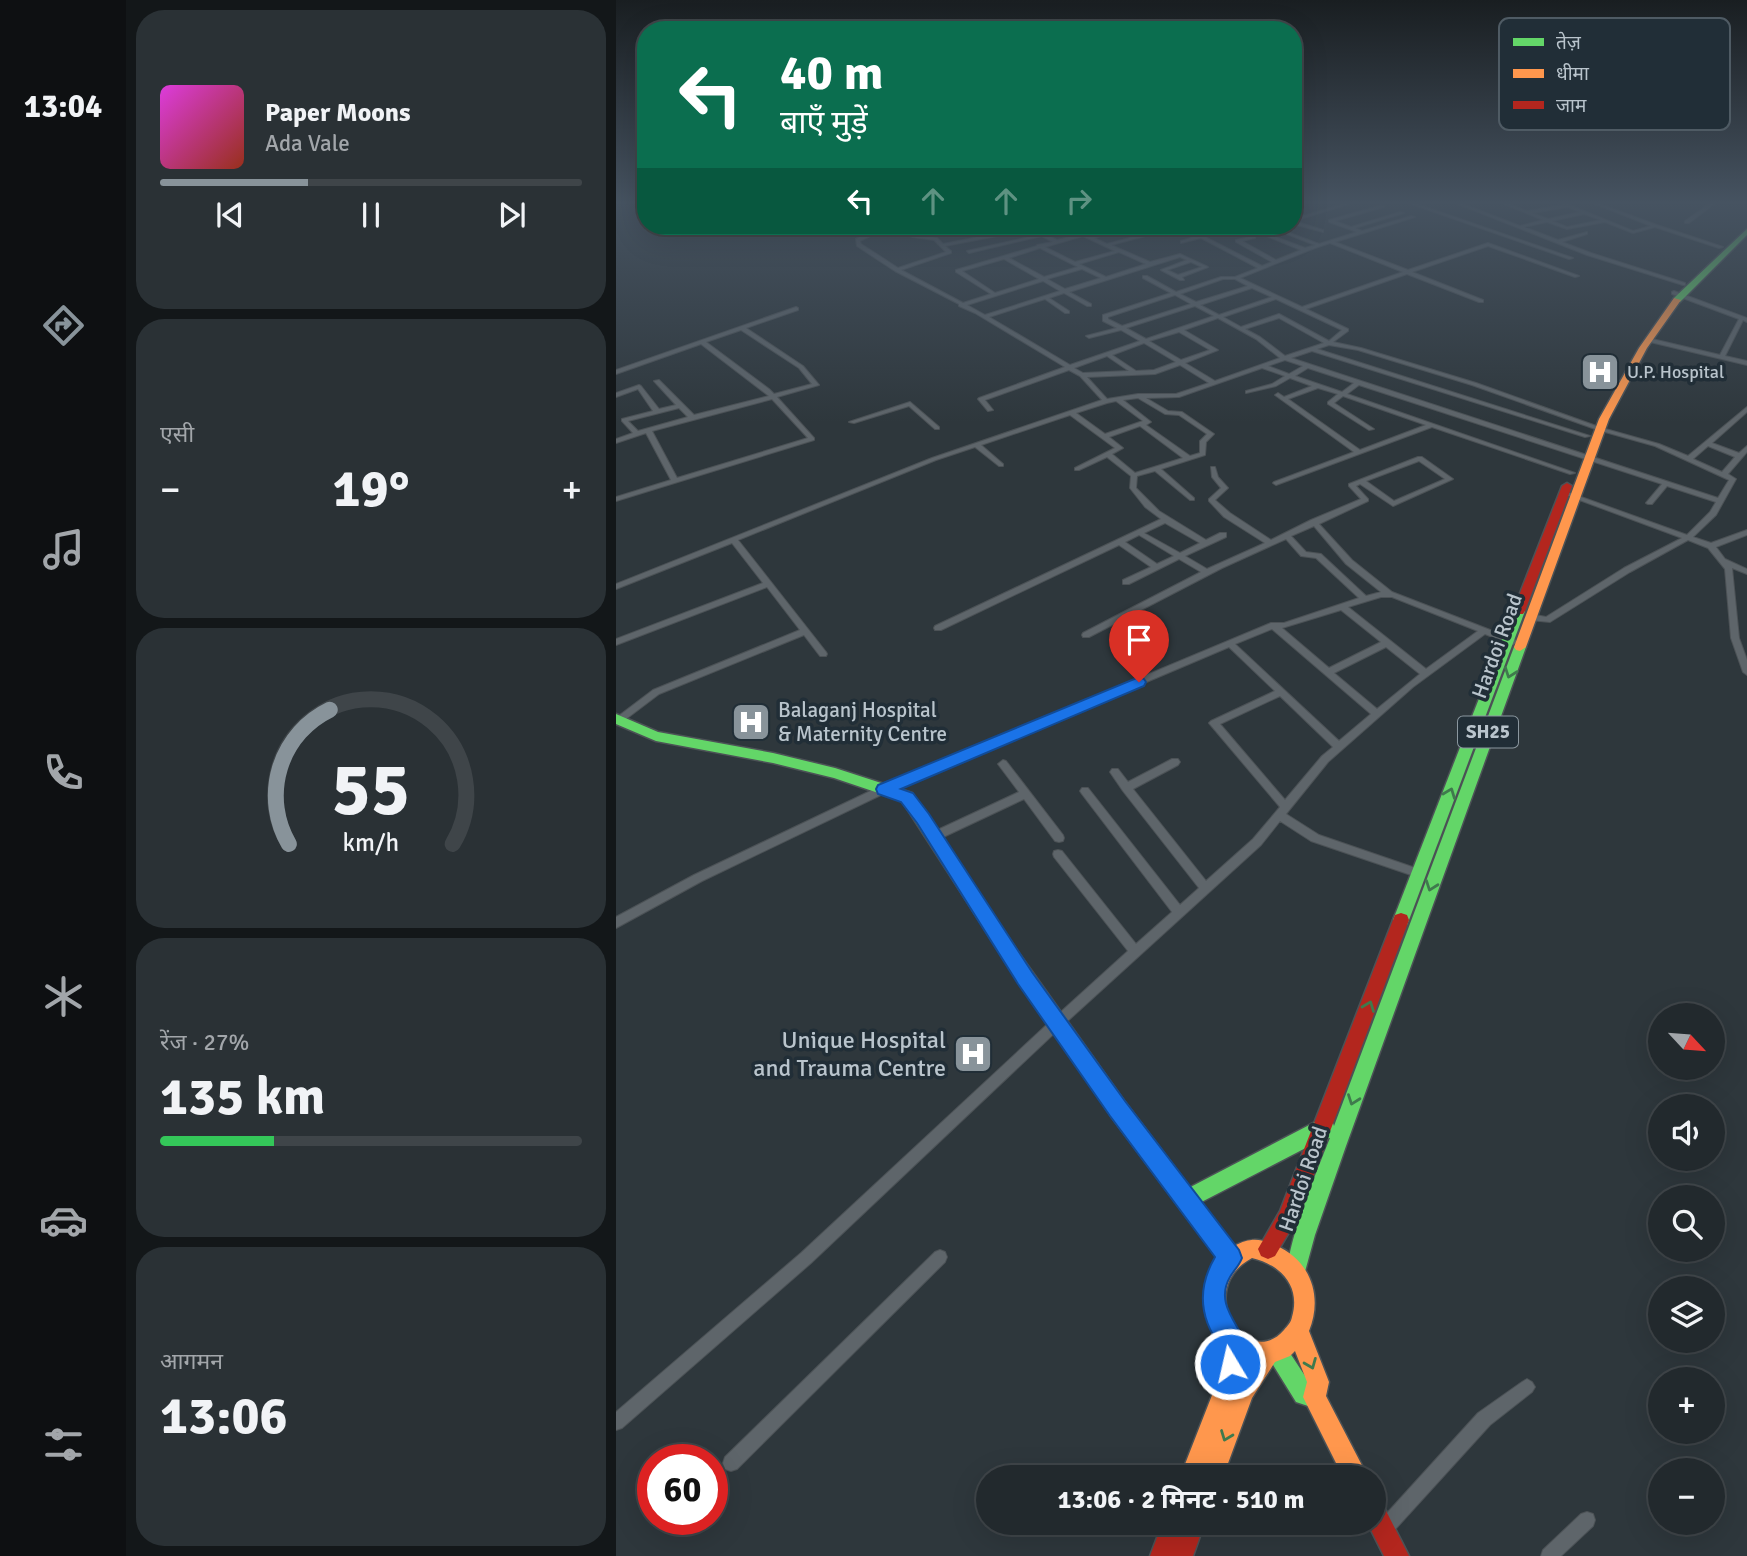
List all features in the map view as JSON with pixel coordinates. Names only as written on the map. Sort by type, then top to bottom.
[{"type":"main road","name":"Hardoi Road","points":[[1268,1250],[1288,1217],[1420,874],[1514,642],[1593,430],[1635,346],[1694,277]]},
{"type":"main road","name":"Hardoi Road","points":[[1593,430],[1679,291]]},
{"type":"main road","name":"Hardoi Road","points":[[1296,1272],[1305,1235],[1514,642],[1530,617],[1570,495],[1572,473],[1585,457]]},
{"type":"main road","points":[[618,720],[656,736],[702,747],[773,758],[835,773],[907,797],[1057,1023],[1231,1258]]},
{"type":"main road","points":[[1186,1200],[1322,1129],[1340,1136]]},
{"type":"main road","points":[[1296,1272],[1284,1258],[1268,1250],[1251,1248],[1231,1258],[1222,1267],[1214,1287],[1214,1306],[1219,1325],[1234,1344],[1250,1352],[1272,1353],[1304,1394],[1314,1397]]},
{"type":"main road","name":"SH25","points":[[1296,1272],[1304,1292],[1304,1316],[1298,1332]]},
{"type":"main road","points":[[1215,1465],[1243,1391],[1272,1353],[1287,1345],[1298,1332],[1318,1381],[1314,1397],[1350,1465]]},
{"type":"main road","points":[[1197,1465],[1227,1385],[1234,1344]]},
{"type":"main road","points":[[1162,1556],[1170,1535]]},
{"type":"main road","points":[[1181,1556],[1189,1535]]},
{"type":"main road","points":[[1386,1535],[1397,1556]]},
{"type":"street","points":[[909,277],[1082,374],[1107,401]]},
{"type":"street","points":[[966,277],[994,295]]},
{"type":"street","points":[[1040,277],[1089,305]]},
{"type":"street","points":[[961,304],[1052,277]]},
{"type":"street","points":[[1102,277],[1107,279]]},
{"type":"street","points":[[984,317],[1114,277]]},
{"type":"street","points":[[1145,277],[1240,329],[1284,358],[1720,501]]},
{"type":"street","points":[[1178,277],[1195,287]]},
{"type":"street","points":[[1214,383],[1104,317],[1223,278],[1239,277]]},
{"type":"street","points":[[1302,309],[1395,277]]},
{"type":"street","points":[[1420,277],[1481,301]]},
{"type":"street","points":[[1646,277],[1744,318],[1722,357]]},
{"type":"street","points":[[616,587],[838,497],[976,445],[1107,401],[1138,396],[1177,396],[1329,343],[1346,330],[1236,278]]},
{"type":"street","points":[[1089,336],[1252,286]]},
{"type":"street","points":[[990,411],[981,399],[1277,297]]},
{"type":"street","points":[[1046,298],[1067,312]]},
{"type":"street","points":[[616,372],[796,309]]},
{"type":"street","points":[[1240,329],[1279,316],[1329,343],[1359,349],[1450,378],[1593,430]]},
{"type":"street","points":[[616,441],[816,385],[801,367],[742,328]]},
{"type":"street","points":[[1082,374],[1155,372],[1215,350],[1180,330]]},
{"type":"street","points":[[1648,341],[1747,363]]},
{"type":"street","points":[[616,499],[812,439],[772,396],[702,342]]},
{"type":"street","points":[[1311,349],[1593,430],[1657,444],[1733,479],[1720,501],[1689,537],[1627,570],[1547,620],[1530,617]]},
{"type":"street","points":[[1107,354],[1135,373]]},
{"type":"street","points":[[1261,366],[1572,473]]},
{"type":"street","points":[[1248,392],[1274,385],[1307,366]]},
{"type":"street","points":[[1450,378],[1455,369]]},
{"type":"street","points":[[657,381],[693,418]]},
{"type":"street","points":[[1359,382],[1329,403],[1371,429]]},
{"type":"street","points":[[1319,385],[1281,397],[1359,452]]},
{"type":"street","points":[[616,395],[639,387],[657,411]]},
{"type":"street","points":[[1134,475],[1203,454],[1203,441],[1211,434],[1180,413],[1167,413],[1138,396]]},
{"type":"street","points":[[1104,437],[1148,422],[1117,399]]},
{"type":"street","points":[[852,422],[910,404],[937,428]]},
{"type":"street","points":[[637,434],[624,420],[681,405]]},
{"type":"street","points":[[1688,460],[1747,409]]},
{"type":"street","points":[[1071,413],[1120,448],[1077,469]]},
{"type":"street","points":[[1141,424],[1188,458]]},
{"type":"street","points":[[1276,483],[1432,425]]},
{"type":"street","points":[[649,430],[675,481]]},
{"type":"street","points":[[1709,443],[1739,456]]},
{"type":"street","points":[[976,445],[1000,465]]},
{"type":"street","points":[[1723,475],[1747,448]]},
{"type":"street","points":[[1108,454],[1134,475]]},
{"type":"street","points":[[1086,635],[1206,572],[1366,500],[1351,485],[1361,481],[1420,458],[1450,479],[1393,504],[1361,481]]},
{"type":"street","points":[[1213,468],[1215,477],[1225,488],[1212,500],[1227,515],[1269,543]]},
{"type":"street","points":[[1157,469],[1192,499]]},
{"type":"street","points":[[1134,475],[1133,488],[1143,503],[1163,519],[1205,543]]},
{"type":"street","points":[[1650,503],[1666,483]]},
{"type":"street","points":[[1570,495],[1711,546],[1729,569],[1735,638],[1747,672]]},
{"type":"street","points":[[938,628],[1138,532],[1173,512]]},
{"type":"street","points":[[1314,523],[1349,562],[1389,595]]},
{"type":"street","points":[[1138,532],[1206,572]]},
{"type":"street","points":[[1286,535],[1304,554],[1318,556],[1365,599]]},
{"type":"street","points":[[1711,546],[1745,535]]},
{"type":"street","points":[[1126,582],[1223,536]]},
{"type":"street","points":[[734,540],[823,654]]},
{"type":"street","points":[[1119,541],[1157,567]]},
{"type":"street","points":[[1723,561],[1747,572]]},
{"type":"street","points":[[616,642],[768,584]]},
{"type":"street","points":[[616,923],[698,878],[884,789],[1274,625],[1284,626],[1380,594],[1514,642]]},
{"type":"street","points":[[1342,607],[1426,674]]},
{"type":"street","points":[[1274,625],[1377,714]]},
{"type":"street","points":[[618,720],[656,692],[806,631]]},
{"type":"street","points":[[616,1422],[806,1258],[1135,951],[1257,842],[1325,758],[1426,674],[1484,631]]},
{"type":"street","points":[[1329,673],[1387,643]]},
{"type":"street","points":[[1230,644],[1339,747]]},
{"type":"street","points":[[1281,692],[1214,723],[1282,811],[1315,838],[1420,874]]},
{"type":"street","points":[[1126,788],[1175,762]]},
{"type":"street","points":[[1003,764],[1059,838]]},
{"type":"street","points":[[1115,772],[1205,888]]},
{"type":"street","points":[[1085,791],[1179,912]]},
{"type":"street","points":[[935,836],[1024,794]]},
{"type":"street","points":[[1058,854],[1135,951]]},
{"type":"street","points":[[731,1462],[940,1257]]},
{"type":"street","points":[[1386,1526],[1484,1419],[1527,1387]]},
{"type":"street","points":[[1549,1556],[1587,1520]]},
{"type":"traffic: fast","points":[[1677,300],[1701,277]]},
{"type":"traffic: fast","points":[[1401,920],[1519,611]]},
{"type":"traffic: fast","points":[[1296,1272],[1305,1235],[1336,1146],[1520,647]]},
{"type":"traffic: fast","points":[[616,719],[656,736],[773,758],[835,773],[907,797],[1010,954]]},
{"type":"traffic: fast","points":[[1186,1200],[1322,1129],[1326,1130]]},
{"type":"traffic: fast","points":[[1276,1352],[1304,1394],[1314,1397]]},
{"type":"traffic: slow","points":[[1520,647],[1604,419],[1643,348],[1677,300]]},
{"type":"traffic: slow","points":[[1010,954],[1118,1109],[1231,1259]]},
{"type":"traffic: slow","points":[[1251,1248],[1267,1252],[1287,1263],[1297,1275],[1304,1295],[1304,1313],[1298,1330],[1283,1348],[1265,1354],[1248,1351],[1232,1340],[1220,1324],[1214,1304],[1216,1283],[1228,1262],[1251,1248]]},
{"type":"traffic: slow","points":[[1298,1332],[1318,1382],[1314,1397],[1350,1465]]},
{"type":"traffic: slow","points":[[1197,1465],[1227,1385],[1234,1344]]},
{"type":"traffic: slow","points":[[1215,1465],[1243,1391],[1267,1354]]},
{"type":"traffic: jam","points":[[1519,611],[1567,486]]},
{"type":"traffic: jam","points":[[1268,1249],[1288,1217],[1401,920]]},
{"type":"traffic: jam","points":[[1386,1534],[1397,1556]]},
{"type":"traffic: jam","points":[[1162,1556],[1170,1535]]},
{"type":"traffic: jam","points":[[1181,1556],[1188,1535]]},
{"type":"place","name":"U.P. Hospital","points":[[1600,372]]},
{"type":"place","name":"Balaganj Hospital & Maternity Centre","points":[[751,722]]},
{"type":"place","name":"Unique Hospital and Trauma Centre","points":[[973,1054]]},
{"type":"route","points":[[1139,682],[884,789],[907,797],[923,818],[1025,978],[1118,1109],[1231,1258],[1222,1267],[1214,1287],[1214,1306],[1219,1325],[1234,1344],[1230,1364]]}]
